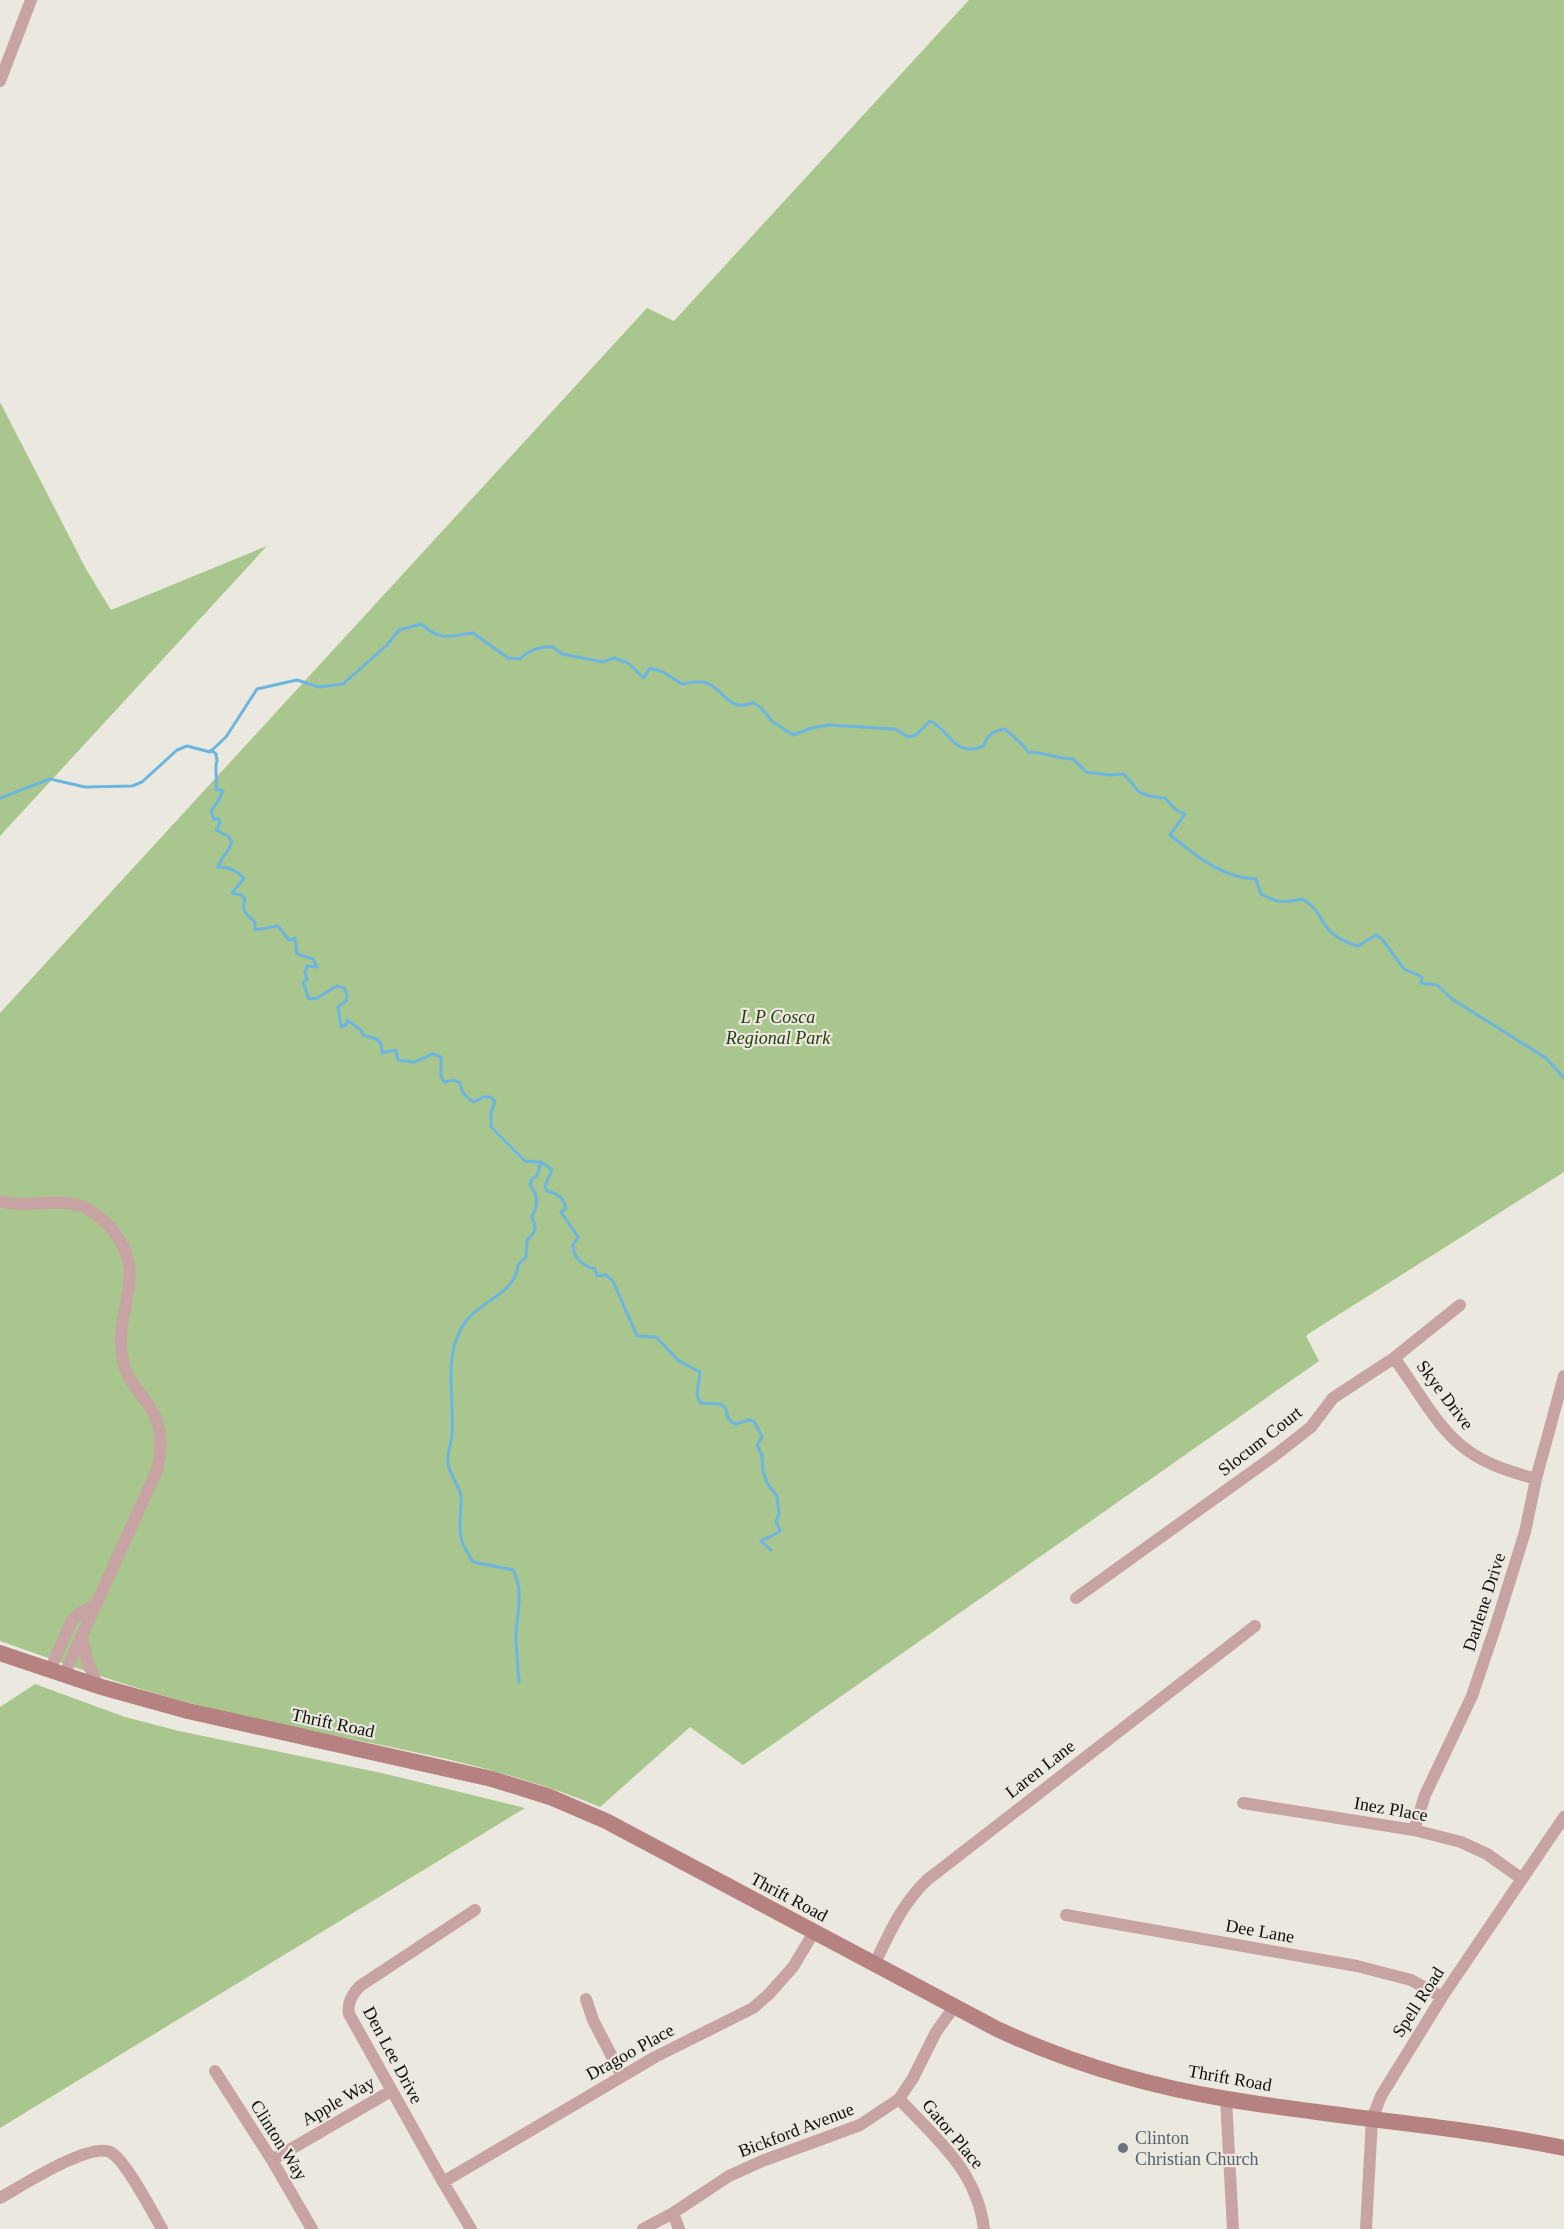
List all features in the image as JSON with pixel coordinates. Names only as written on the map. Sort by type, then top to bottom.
[{"type":"street","points":[[0,81],[31,0]]},
{"type":"street","points":[[0,1201],[17,1205],[51,1203],[79,1205],[104,1221],[120,1240],[130,1269],[130,1282],[120,1329],[121,1353],[127,1374],[150,1407],[161,1448],[157,1470],[97,1604],[81,1637],[57,1672]]},
{"type":"street","name":"Slocum Court","points":[[1076,1598],[1278,1453],[1311,1426],[1333,1398],[1394,1358],[1460,1305]]},
{"type":"street","name":"Skye Drive","points":[[1394,1358],[1413,1382],[1440,1424],[1458,1443],[1480,1459],[1536,1479]]},
{"type":"street","name":"Darlene Drive","points":[[1413,1830],[1425,1795],[1472,1696],[1484,1661],[1525,1532],[1536,1479],[1559,1420],[1564,1376]]},
{"type":"street","points":[[57,1672],[72,1620],[97,1604]]},
{"type":"street","name":"Laren Lane","points":[[875,1963],[898,1914],[927,1880],[1255,1626]]},
{"type":"street","points":[[81,1637],[87,1662],[98,1686]]},
{"type":"street","name":"Thrift Road","points":[[0,1653],[98,1686],[217,1718],[479,1776],[550,1797],[606,1821],[1022,2041],[1109,2072],[1226,2099],[1496,2136],[1564,2148]]},
{"type":"street","name":"Inez Place","points":[[1243,1803],[1413,1830],[1472,1846],[1498,1861],[1522,1879]]},
{"type":"street","name":"Spell Road","points":[[1366,2229],[1372,2119],[1381,2096],[1442,1997],[1564,1816]]},
{"type":"street","name":"Den Lee Drive","points":[[471,2229],[391,2091],[349,2014],[348,2006],[360,1986],[475,1910]]},
{"type":"street","name":"Dee Lane","points":[[1066,1915],[1357,1966],[1411,1980],[1442,1997]]},
{"type":"street","name":"Dragoo Place","points":[[443,2182],[621,2076],[753,2008],[783,1979],[814,1932]]},
{"type":"street","points":[[586,1999],[593,2020],[621,2076]]},
{"type":"street","name":"Bickford Avenue","points":[[644,2229],[745,2168],[860,2125],[899,2099],[913,2078],[936,2032],[954,2007]]},
{"type":"street","name":"Clinton Way","points":[[215,2071],[272,2160],[312,2229]]},
{"type":"street","name":"Apple Way","points":[[272,2160],[391,2091]]},
{"type":"street","name":"Gator Place","points":[[899,2099],[946,2148],[968,2177],[977,2199],[984,2229]]},
{"type":"street","points":[[1226,2099],[1233,2229]]},
{"type":"street","points":[[0,2198],[83,2154],[111,2152],[120,2162],[162,2229]]},
{"type":"street","points":[[673,2213],[679,2229]]},
{"type":"green space","name":"L P Cosca Regional Park","points":[[969,0],[1564,0],[1564,1172],[1308,1334],[1306,1336],[1319,1361],[743,1765],[690,1727],[600,1807],[509,1775],[463,1763],[277,1724],[171,1698],[0,1641],[0,1013],[647,308],[674,321]]},
{"type":"green space","points":[[0,402],[86,569],[111,610],[267,546],[0,836]]},
{"type":"green space","points":[[35,1684],[125,1717],[179,1731],[386,1774],[525,1808],[0,2128],[0,1707]]},
{"type":"waterway","points":[[0,798],[50,779],[85,787],[132,786],[142,782],[177,750],[187,746],[210,752],[226,737],[257,689],[297,680],[319,687],[343,684],[387,645],[399,630],[421,624],[440,636],[473,633],[508,658],[520,659],[535,649],[553,647],[562,654],[603,662],[614,658],[628,663],[644,678],[650,668],[663,672],[682,684],[708,683],[729,701],[739,705],[753,703],[760,707],[773,722],[793,735],[828,725],[895,729],[908,737],[916,735],[930,721],[959,746],[973,749],[984,746],[992,734],[1005,729],[1028,752],[1073,759],[1086,772],[1124,774],[1139,792],[1165,798],[1176,810],[1185,814],[1170,835],[1199,857],[1231,875],[1256,879],[1261,894],[1276,901],[1302,899],[1308,902],[1331,932],[1346,941],[1358,946],[1376,935],[1382,939],[1404,969],[1422,977],[1421,983],[1437,985],[1452,999],[1546,1058],[1564,1078]]},
{"type":"waterway","points":[[211,750],[216,754],[217,761],[216,789],[223,791],[211,811],[214,819],[219,819],[220,823],[216,830],[228,836],[232,842],[218,867],[232,870],[244,878],[232,893],[241,895],[245,899],[244,909],[255,922],[255,930],[278,926],[289,940],[295,938],[297,954],[313,959],[317,967],[307,966],[305,972],[307,980],[303,982],[309,999],[317,998],[337,986],[344,988],[347,994],[346,1001],[338,1007],[341,1027],[346,1025],[347,1020],[361,1030],[363,1035],[381,1043],[382,1053],[396,1050],[398,1060],[414,1062],[433,1054],[441,1057],[441,1076],[444,1082],[454,1080],[460,1083],[464,1094],[474,1102],[483,1097],[490,1097],[495,1101],[491,1113],[491,1127],[525,1161],[543,1163],[552,1170],[545,1186],[547,1191],[560,1196],[565,1204],[566,1208],[561,1212],[578,1237],[573,1245],[577,1258],[586,1266],[595,1269],[597,1276],[606,1275],[613,1281],[637,1336],[656,1337],[679,1361],[700,1372],[697,1392],[701,1403],[721,1404],[726,1409],[727,1416],[736,1424],[748,1420],[754,1421],[762,1437],[757,1445],[762,1455],[763,1471],[767,1483],[777,1496],[779,1513],[776,1522],[780,1530],[761,1541],[771,1550]]},
{"type":"waterway","points":[[519,1682],[516,1635],[519,1594],[513,1570],[473,1562],[462,1540],[461,1496],[448,1463],[452,1436],[451,1376],[454,1347],[467,1320],[511,1283],[518,1265],[526,1257],[527,1240],[535,1230],[532,1217],[537,1201],[530,1185],[532,1179],[537,1176],[541,1162]]},
{"type":"place","name":"Clinton Christian Church","points":[[1123,2148]]}]
